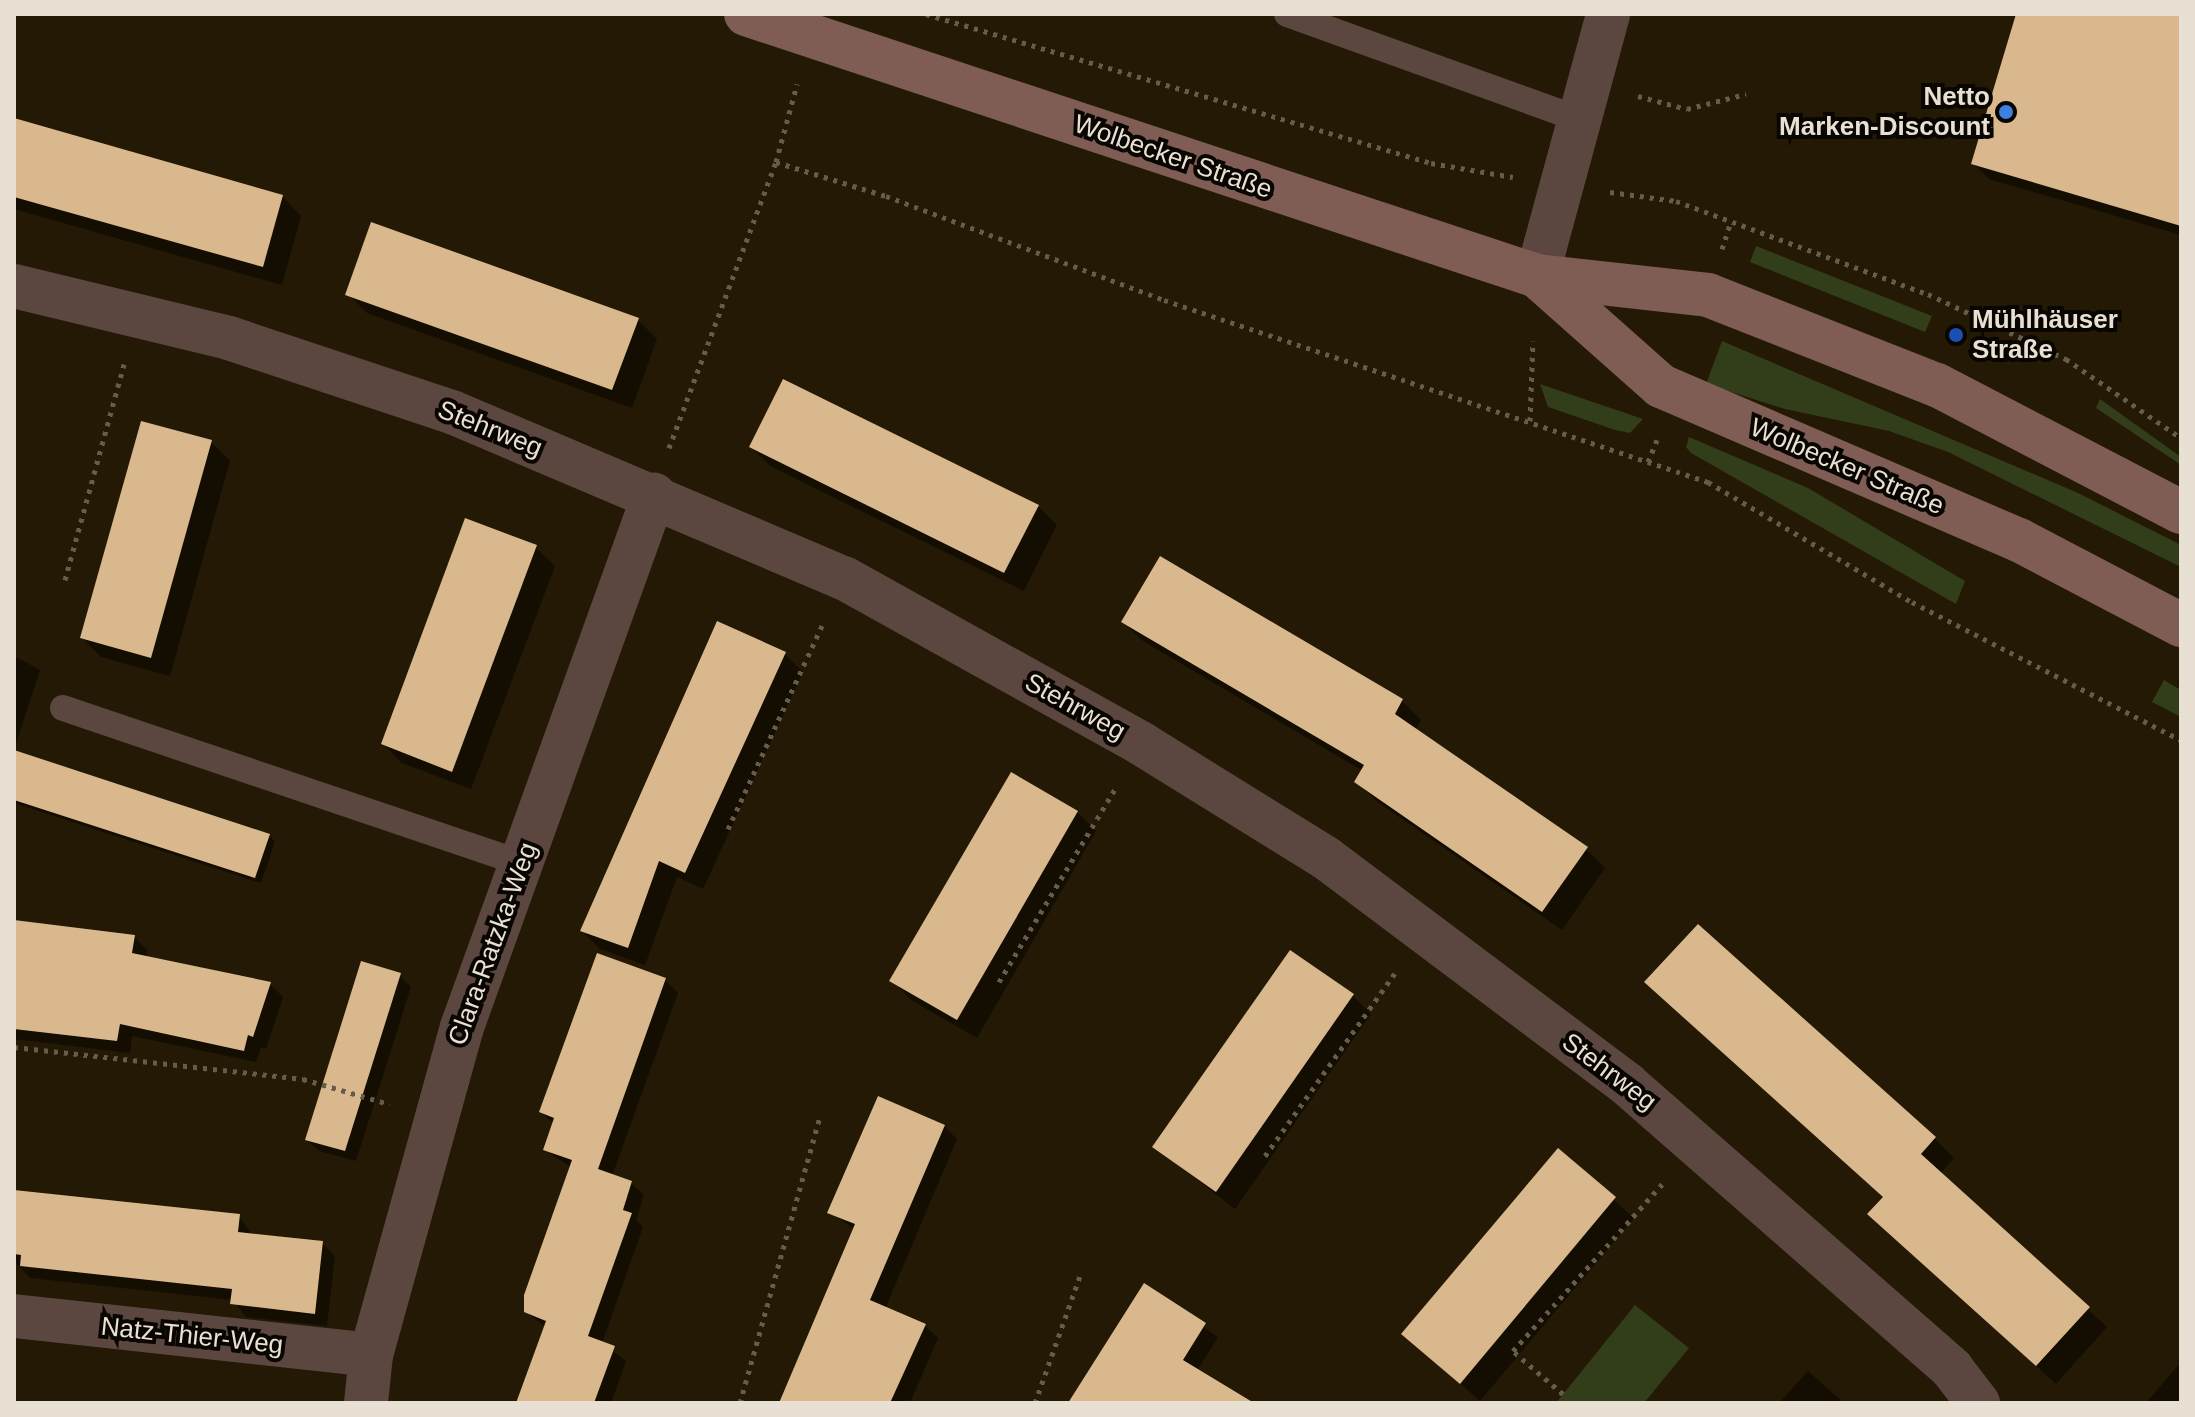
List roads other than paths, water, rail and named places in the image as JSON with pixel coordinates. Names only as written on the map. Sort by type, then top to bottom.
[{"type":"main road","name":"Wolbecker Straße","points":[[746,14],[813,23],[1537,276],[1708,295],[1760,313],[1937,385],[2181,512]]},
{"type":"main road","name":"Wolbecker Straße","points":[[1537,276],[1661,386],[2019,540],[2181,625]]},
{"type":"street","points":[[1537,276],[1608,14]]},
{"type":"street","name":"Stehrweg","points":[[14,286],[229,338],[452,412],[844,578],[1142,744],[1326,858],[1699,1142],[1952,1369],[1978,1403]]},
{"type":"street","name":"Clara-Ratzka-Weg","points":[[366,1403],[371,1355],[462,1027],[654,495]]},
{"type":"street","name":"Natz-Thier-Weg","points":[[14,1316],[371,1355]]},
{"type":"lane","points":[[1287,14],[1584,101]]},
{"type":"lane","points":[[63,708],[522,863]]},
{"type":"place","name":"Netto Marken-Discount","points":[[2006,112]]},
{"type":"place","name":"Mühlhäuser Straße","points":[[1956,335]]}]
